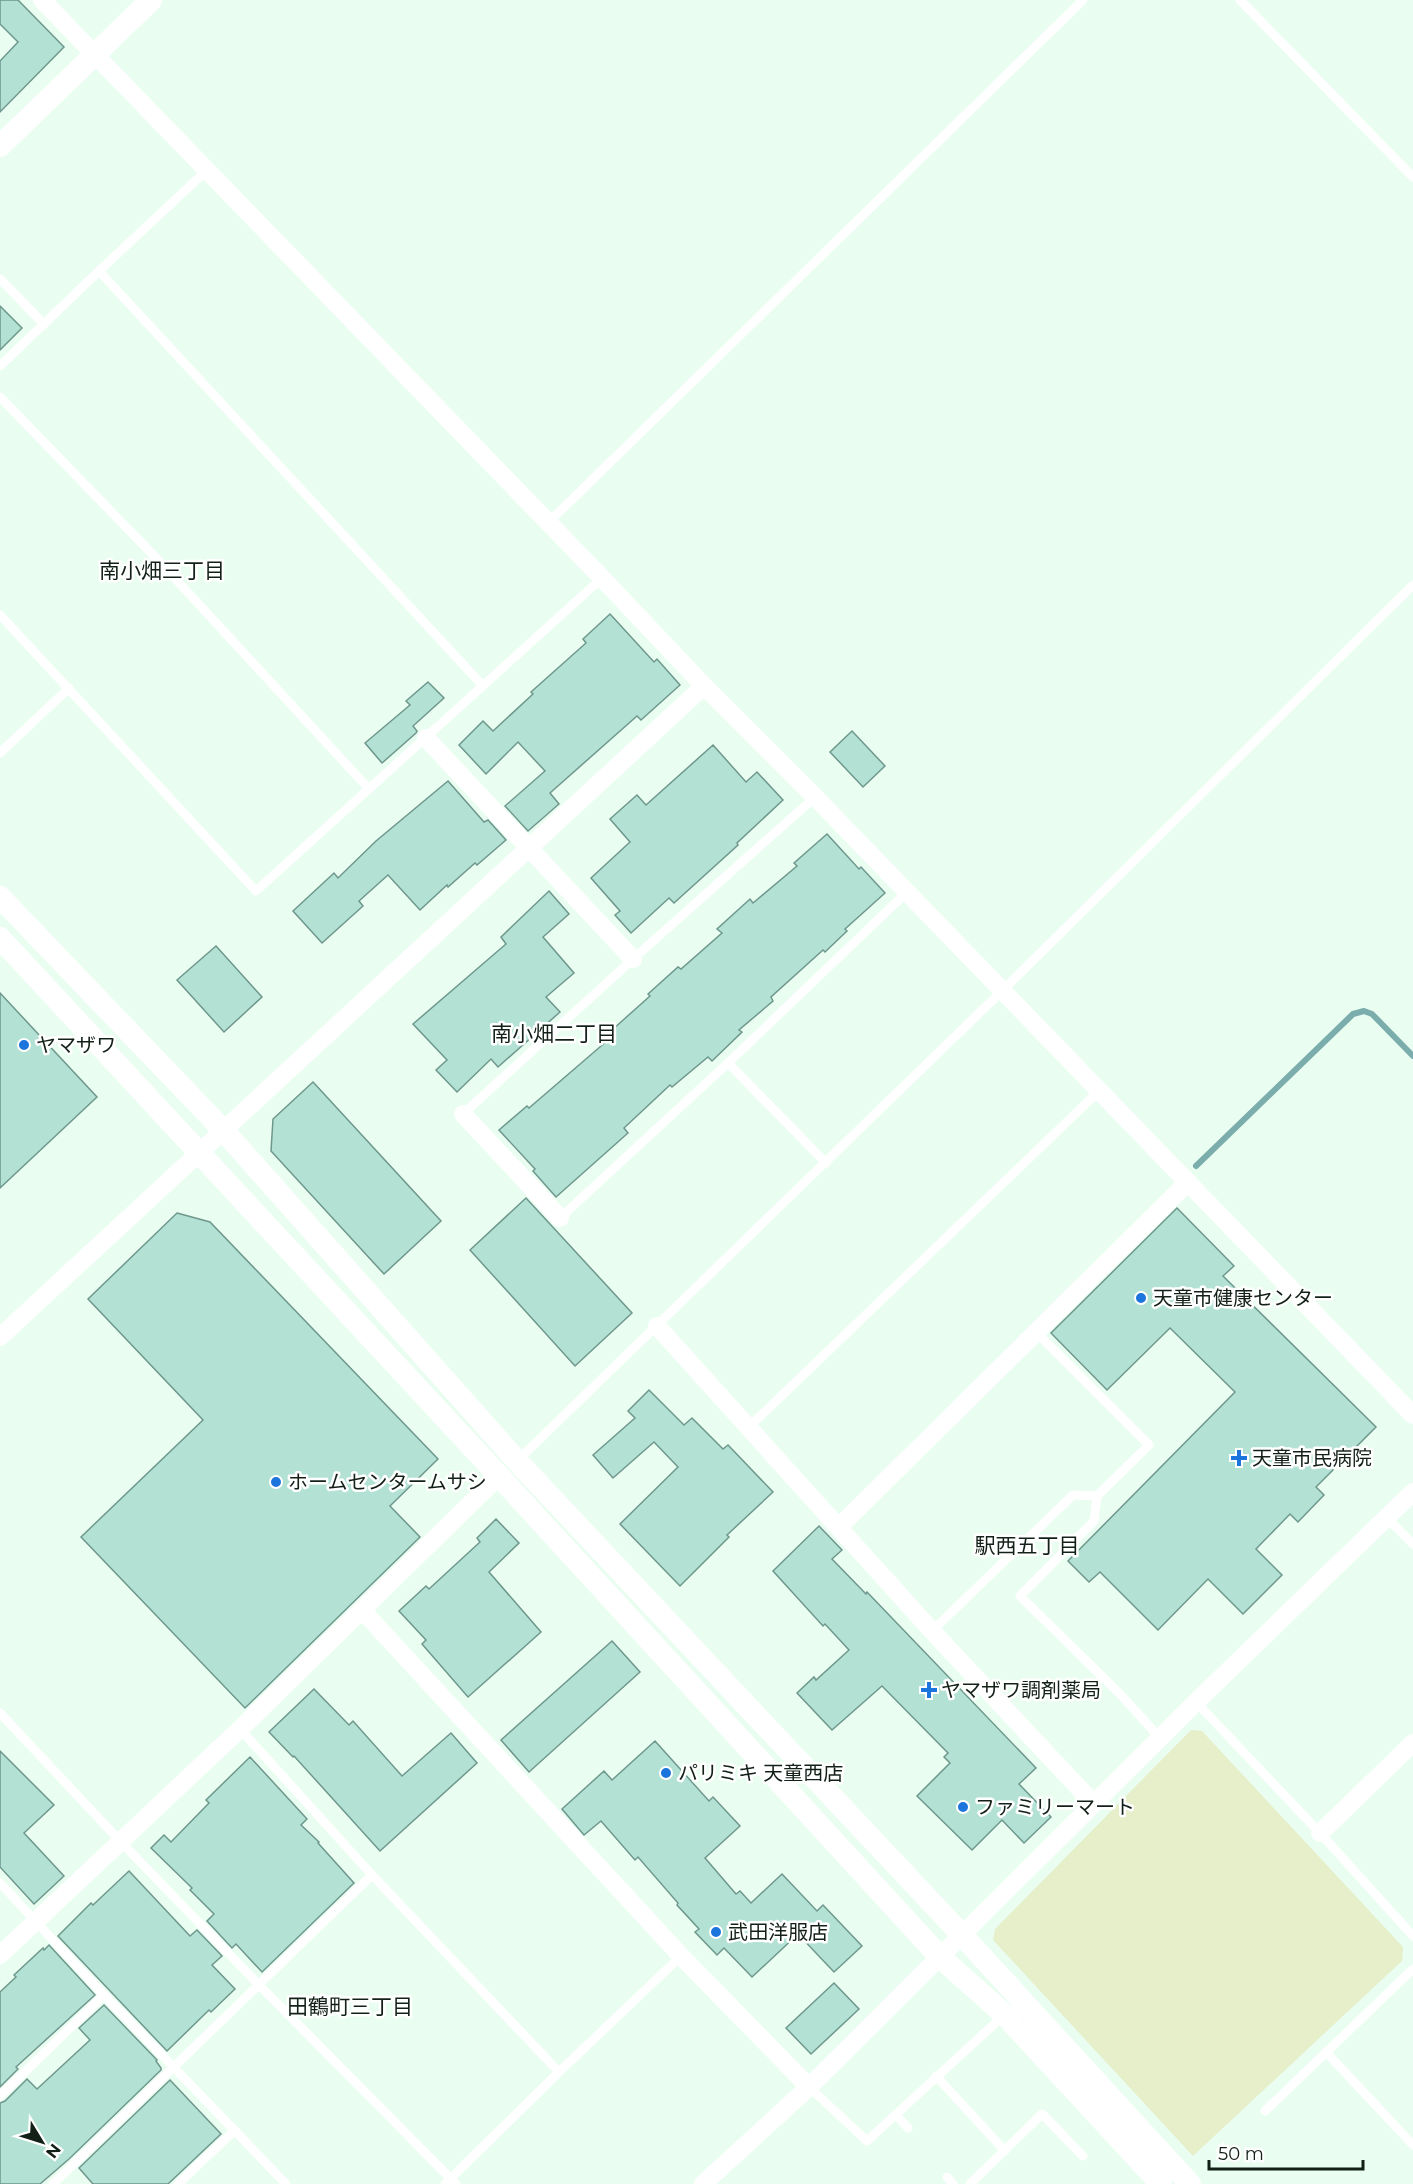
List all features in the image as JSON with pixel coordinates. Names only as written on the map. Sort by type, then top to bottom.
[{"type":"street","points":[[42,0],[1413,1416]]},
{"type":"street","points":[[0,146],[152,0]]},
{"type":"street","points":[[0,1337],[704,686]]},
{"type":"street","points":[[426,738],[633,959]]},
{"type":"street","points":[[0,897],[223,1130],[517,1461],[962,1935],[1190,2184]]},
{"type":"street","points":[[0,938],[499,1476],[940,1957],[1005,2015],[1160,2184]]},
{"type":"street","points":[[463,1114],[560,1218]]},
{"type":"street","points":[[839,1527],[1188,1182]]},
{"type":"street","points":[[657,1326],[932,1631],[1093,1803]]},
{"type":"street","points":[[0,1955],[240,1729],[499,1476]]},
{"type":"street","points":[[702,2184],[808,2087],[1093,1803],[1413,1492]]},
{"type":"street","points":[[362,1610],[681,1956],[808,2087]]},
{"type":"street","points":[[1320,1833],[1413,1743]]},
{"type":"lane","points":[[548,524],[1083,0]]},
{"type":"lane","points":[[1239,0],[1413,177]]},
{"type":"lane","points":[[0,366],[206,171]]},
{"type":"lane","points":[[99,271],[483,686]]},
{"type":"lane","points":[[0,279],[44,324]]},
{"type":"lane","points":[[0,397],[159,561],[369,789]]},
{"type":"lane","points":[[0,615],[256,891],[602,578]]},
{"type":"lane","points":[[517,1461],[1002,991],[1413,586]]},
{"type":"lane","points":[[0,753],[69,688]]},
{"type":"lane","points":[[463,1114],[815,797]]},
{"type":"lane","points":[[560,1218],[728,1063],[907,892]]},
{"type":"lane","points":[[728,1063],[826,1162]]},
{"type":"lane","points":[[749,1427],[1098,1092]]},
{"type":"lane","points":[[1036,1332],[1149,1445],[1097,1496],[1094,1521],[1020,1596],[1160,1738]]},
{"type":"lane","points":[[932,1631],[1073,1495],[1097,1496]]},
{"type":"lane","points":[[1387,1518],[1413,1544]]},
{"type":"lane","points":[[1196,1702],[1320,1833],[1413,1936]]},
{"type":"lane","points":[[0,1713],[121,1842],[451,2182],[559,2072],[681,1956]]},
{"type":"lane","points":[[240,1729],[372,1875],[559,2072]]},
{"type":"lane","points":[[53,2184],[372,1875]]},
{"type":"lane","points":[[0,1883],[286,2184]]},
{"type":"lane","points":[[1265,2111],[1413,1969]]},
{"type":"lane","points":[[0,2096],[104,1995]]},
{"type":"lane","points":[[808,2087],[867,2141],[1005,2015]]},
{"type":"lane","points":[[1326,2052],[1413,2145]]},
{"type":"lane","points":[[936,2076],[1005,2151]]},
{"type":"lane","points":[[970,2184],[1042,2114],[1083,2156]]},
{"type":"lane","points":[[896,2115],[908,2128]]},
{"type":"lane","points":[[178,2184],[235,2130]]},
{"type":"green space","points":[[1191,1730],[1202,1731],[1403,1947],[1402,1961],[1193,2156],[993,1940],[995,1929]]},
{"type":"building","points":[[0,0],[18,0],[64,47],[0,112],[0,61],[18,42],[0,24]]},
{"type":"building","points":[[0,306],[22,328],[0,350]]},
{"type":"building","points":[[610,614],[654,662],[657,659],[680,685],[641,720],[637,716],[550,793],[559,804],[528,831],[505,806],[545,771],[518,742],[486,774],[459,745],[483,721],[493,731],[533,694],[531,692],[586,643],[583,639]]},
{"type":"building","points":[[428,682],[444,698],[413,726],[416,733],[382,763],[365,743],[410,705],[406,701]]},
{"type":"building","points":[[852,731],[885,766],[863,787],[830,752]]},
{"type":"building","points":[[713,745],[746,782],[757,772],[783,800],[737,843],[738,845],[674,903],[669,898],[631,933],[615,915],[620,911],[591,878],[630,842],[610,819],[637,795],[646,805]]},
{"type":"building","points":[[448,781],[484,822],[488,820],[506,840],[477,865],[475,863],[448,887],[447,885],[420,910],[388,875],[359,901],[363,906],[322,943],[293,911],[334,873],[338,878],[376,841]]},
{"type":"building","points":[[827,834],[885,893],[845,929],[847,931],[825,952],[823,950],[771,997],[773,1001],[739,1030],[742,1032],[712,1061],[708,1057],[672,1087],[670,1085],[624,1128],[628,1133],[556,1197],[533,1171],[535,1169],[499,1130],[527,1106],[529,1108],[615,1034],[612,1030],[650,996],[648,994],[722,933],[717,929],[750,899],[753,903],[797,866],[794,863]]},
{"type":"building","points":[[549,891],[569,914],[543,937],[574,973],[546,997],[560,1012],[498,1067],[491,1059],[457,1092],[436,1070],[447,1060],[413,1024],[506,944],[501,937]]},
{"type":"building","points":[[216,946],[262,997],[224,1032],[177,980]]},
{"type":"building","name":"ヤマザワ","points":[[0,993],[97,1097],[0,1188]]},
{"type":"building","points":[[313,1082],[441,1221],[384,1274],[271,1151],[273,1119]]},
{"type":"building","points":[[526,1198],[632,1313],[575,1366],[470,1250]]},
{"type":"building","name":"天童市民病院","points":[[1177,1208],[1234,1266],[1223,1276],[1376,1427],[1316,1487],[1324,1495],[1298,1522],[1290,1514],[1256,1549],[1282,1575],[1243,1614],[1208,1579],[1158,1630],[1100,1572],[1089,1582],[1068,1561],[1235,1392],[1170,1328],[1107,1390],[1051,1333]]},
{"type":"building","name":"ホームセンタームサシ","points":[[177,1213],[210,1222],[438,1459],[390,1506],[420,1537],[245,1708],[81,1537],[203,1420],[88,1299]]},
{"type":"building","points":[[649,1390],[684,1425],[692,1418],[723,1449],[728,1445],[773,1492],[727,1535],[729,1537],[680,1586],[620,1524],[678,1467],[654,1442],[613,1478],[593,1455],[635,1418],[628,1411]]},
{"type":"building","points":[[496,1519],[519,1543],[489,1572],[541,1632],[468,1697],[422,1644],[426,1640],[399,1611],[426,1586],[429,1589],[480,1542],[477,1538]]},
{"type":"building","points":[[819,1526],[842,1550],[832,1559],[866,1594],[867,1592],[1036,1768],[1019,1784],[1051,1817],[1024,1843],[1002,1820],[972,1850],[917,1796],[950,1763],[944,1757],[948,1753],[882,1686],[832,1730],[797,1693],[814,1677],[816,1680],[849,1650],[825,1624],[823,1626],[773,1571]]},
{"type":"building","points":[[612,1641],[640,1672],[529,1772],[501,1740]]},
{"type":"building","points":[[314,1689],[349,1725],[353,1721],[402,1776],[451,1733],[477,1763],[380,1851],[294,1756],[269,1732]]},
{"type":"building","points":[[655,1741],[709,1801],[713,1797],[740,1826],[705,1858],[736,1894],[740,1891],[751,1903],[782,1874],[817,1911],[823,1905],[862,1946],[834,1972],[798,1934],[752,1977],[724,1948],[717,1955],[695,1932],[699,1929],[677,1905],[678,1903],[638,1857],[635,1860],[601,1821],[584,1835],[562,1809],[604,1771],[612,1780]]},
{"type":"building","points":[[0,1751],[54,1805],[24,1833],[64,1876],[34,1904],[0,1867]]},
{"type":"building","points":[[250,1757],[307,1819],[301,1825],[319,1842],[354,1883],[262,1972],[236,1944],[232,1948],[207,1921],[214,1914],[190,1890],[192,1888],[151,1848],[164,1835],[171,1842],[209,1803],[206,1800]]},
{"type":"building","points":[[129,1871],[190,1936],[197,1930],[222,1956],[212,1965],[235,1989],[211,2012],[209,2010],[167,2051],[58,1936],[91,1903],[93,1905]]},
{"type":"building","points":[[49,1945],[95,1995],[16,2067],[18,2069],[0,2087],[0,1992],[16,1977],[14,1975]]},
{"type":"building","points":[[834,1983],[859,2009],[811,2054],[786,2028]]},
{"type":"building","points":[[104,2005],[157,2060],[161,2070],[40,2184],[0,2184],[0,2103],[5,2101],[27,2079],[37,2089],[90,2040],[79,2028]]},
{"type":"building","points":[[170,2080],[221,2134],[168,2184],[93,2184],[79,2168]]},
{"type":"waterway","points":[[1196,1166],[1353,1014],[1364,1011],[1372,1014],[1413,1056]]},
{"type":"place","name":"ヤマザワ","points":[[24,1045]]},
{"type":"place","name":"天童市健康センター","points":[[1141,1298]]},
{"type":"place","name":"天童市民病院","points":[[1239,1458]]},
{"type":"place","name":"ホームセンタームサシ","points":[[276,1482]]},
{"type":"place","name":"ヤマザワ調剤薬局","points":[[929,1690]]},
{"type":"place","name":"パリミキ 天童西店","points":[[666,1773]]},
{"type":"place","name":"ファミリーマート","points":[[963,1807]]},
{"type":"place","name":"武田洋服店","points":[[716,1932]]},
{"type":"district","name":"南小畑三丁目","points":[[162,571]]},
{"type":"district","name":"南小畑二丁目","points":[[554,1034]]},
{"type":"district","name":"駅西五丁目","points":[[1027,1546]]},
{"type":"district","name":"田鶴町三丁目","points":[[350,2007]]}]
